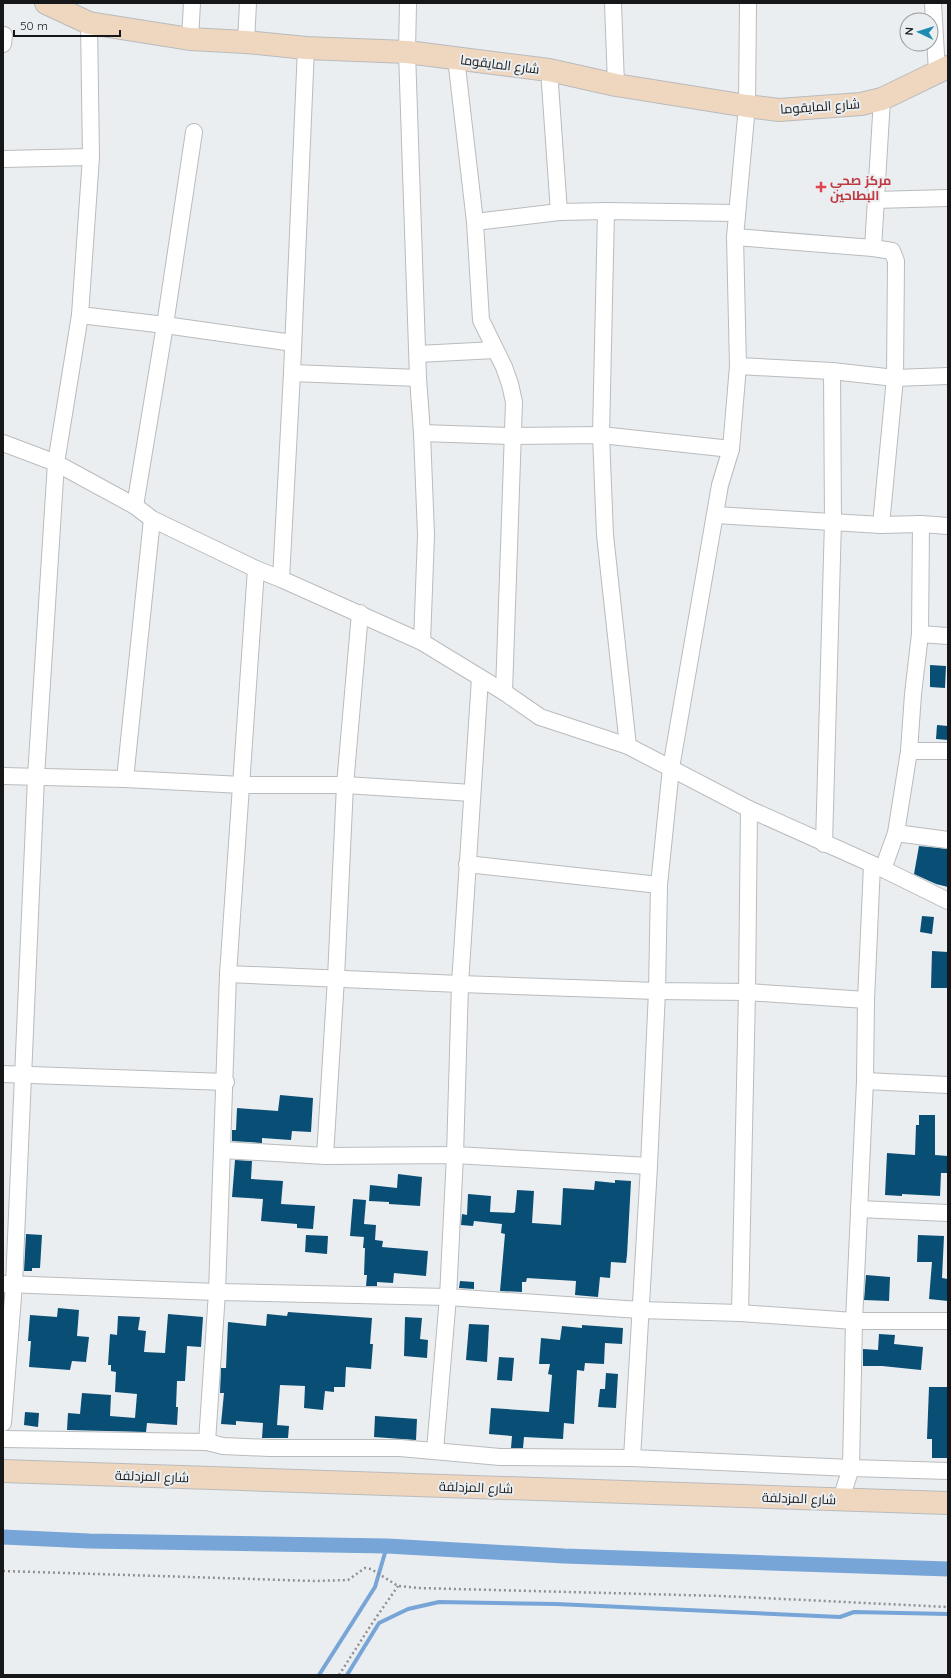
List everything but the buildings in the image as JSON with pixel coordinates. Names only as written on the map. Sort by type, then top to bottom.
[{"type":"street","name":"شارع المايقوما","points":[[46,3],[90,23],[190,39],[246,42],[306,48],[407,52],[549,70],[616,86],[747,106],[791,110],[853,106],[882,99],[943,70]]},
{"type":"street","points":[[190,39],[192,3]]},
{"type":"street","points":[[246,42],[248,3]]},
{"type":"street","points":[[408,3],[407,52],[418,378],[422,432],[426,535],[422,642]]},
{"type":"street","points":[[613,3],[616,86]]},
{"type":"street","points":[[632,1458],[649,1166],[657,991],[659,885],[671,768],[720,485],[731,449],[738,366],[735,237],[747,106],[748,3]]},
{"type":"street","points":[[933,3],[943,70]]},
{"type":"street","points":[[3,1423],[9,1284],[22,1076],[36,778],[56,463],[80,315],[91,157],[90,23]]},
{"type":"street","points":[[280,579],[292,373],[292,343],[306,48]]},
{"type":"street","points":[[456,58],[475,222],[479,309],[481,320],[504,367],[514,402],[504,692]]},
{"type":"street","points":[[549,70],[560,212]]},
{"type":"street","points":[[873,248],[882,99]]},
{"type":"street","points":[[135,506],[165,325],[194,132]]},
{"type":"street","points":[[3,159],[91,157]]},
{"type":"street","points":[[875,200],[948,198]]},
{"type":"street","points":[[475,222],[560,212],[606,211],[736,213]]},
{"type":"street","points":[[606,211],[601,436],[605,535],[628,746]]},
{"type":"street","points":[[735,237],[873,248],[892,251],[896,261],[895,378],[881,526]]},
{"type":"street","points":[[80,315],[165,325],[292,343]]},
{"type":"street","points":[[418,354],[495,350]]},
{"type":"street","points":[[738,366],[832,371],[895,378],[948,376]]},
{"type":"street","points":[[824,844],[833,521],[832,371]]},
{"type":"street","points":[[292,373],[418,378]]},
{"type":"street","points":[[422,432],[513,436],[601,436],[731,449]]},
{"type":"street","points":[[3,443],[56,463],[135,506],[152,519],[256,569],[360,613],[422,642],[504,692],[540,717],[628,746],[749,809],[948,901]]},
{"type":"street","points":[[716,515],[833,521],[881,526],[921,524],[948,526]]},
{"type":"street","points":[[124,779],[152,519]]},
{"type":"street","points":[[841,1499],[851,1468],[854,1321],[865,1081],[866,1000],[877,867],[896,833],[909,751],[913,694],[920,634],[921,524]]},
{"type":"street","points":[[207,1442],[217,1292],[226,1082],[228,974],[256,569]]},
{"type":"street","points":[[325,1156],[336,978],[345,785],[360,613]]},
{"type":"street","points":[[920,634],[948,636]]},
{"type":"street","points":[[435,1450],[448,1297],[455,1155],[460,984],[480,678]]},
{"type":"street","points":[[909,751],[948,752]]},
{"type":"street","points":[[3,776],[124,779],[242,785],[345,785],[472,793]]},
{"type":"street","points":[[740,1313],[747,992],[749,809]]},
{"type":"street","points":[[896,833],[948,840]]},
{"type":"street","points":[[467,864],[659,885]]},
{"type":"street","points":[[228,974],[657,991],[747,992],[866,1000]]},
{"type":"street","points":[[3,1074],[22,1076],[226,1082]]},
{"type":"street","points":[[865,1081],[948,1085]]},
{"type":"street","points":[[223,1150],[325,1156],[455,1155],[649,1166]]},
{"type":"street","points":[[859,1209],[948,1213]]},
{"type":"street","points":[[9,1284],[217,1292],[448,1297],[640,1310],[740,1313],[854,1321],[948,1321]]},
{"type":"street","points":[[3,1439],[207,1442],[223,1446],[269,1448],[400,1448],[500,1457],[632,1458],[948,1471]]},
{"type":"street","name":"شارع المزدلفة","points":[[3,1471],[948,1503]]},
{"type":"path","points":[[3,1571],[314,1581],[348,1580],[365,1568],[371,1569],[398,1586],[721,1596],[948,1607]]},
{"type":"path","points":[[338,1675],[398,1586]]},
{"type":"waterway","points":[[3,1537],[89,1541],[387,1546],[564,1556],[948,1569]]},
{"type":"waterway","points":[[319,1675],[375,1587],[387,1546]]},
{"type":"waterway","points":[[347,1675],[379,1623],[408,1609],[439,1602],[556,1604],[840,1617],[854,1612],[948,1614]]},
{"type":"place","name":"مركز صحي البطاحين","points":[[821,187]]}]
